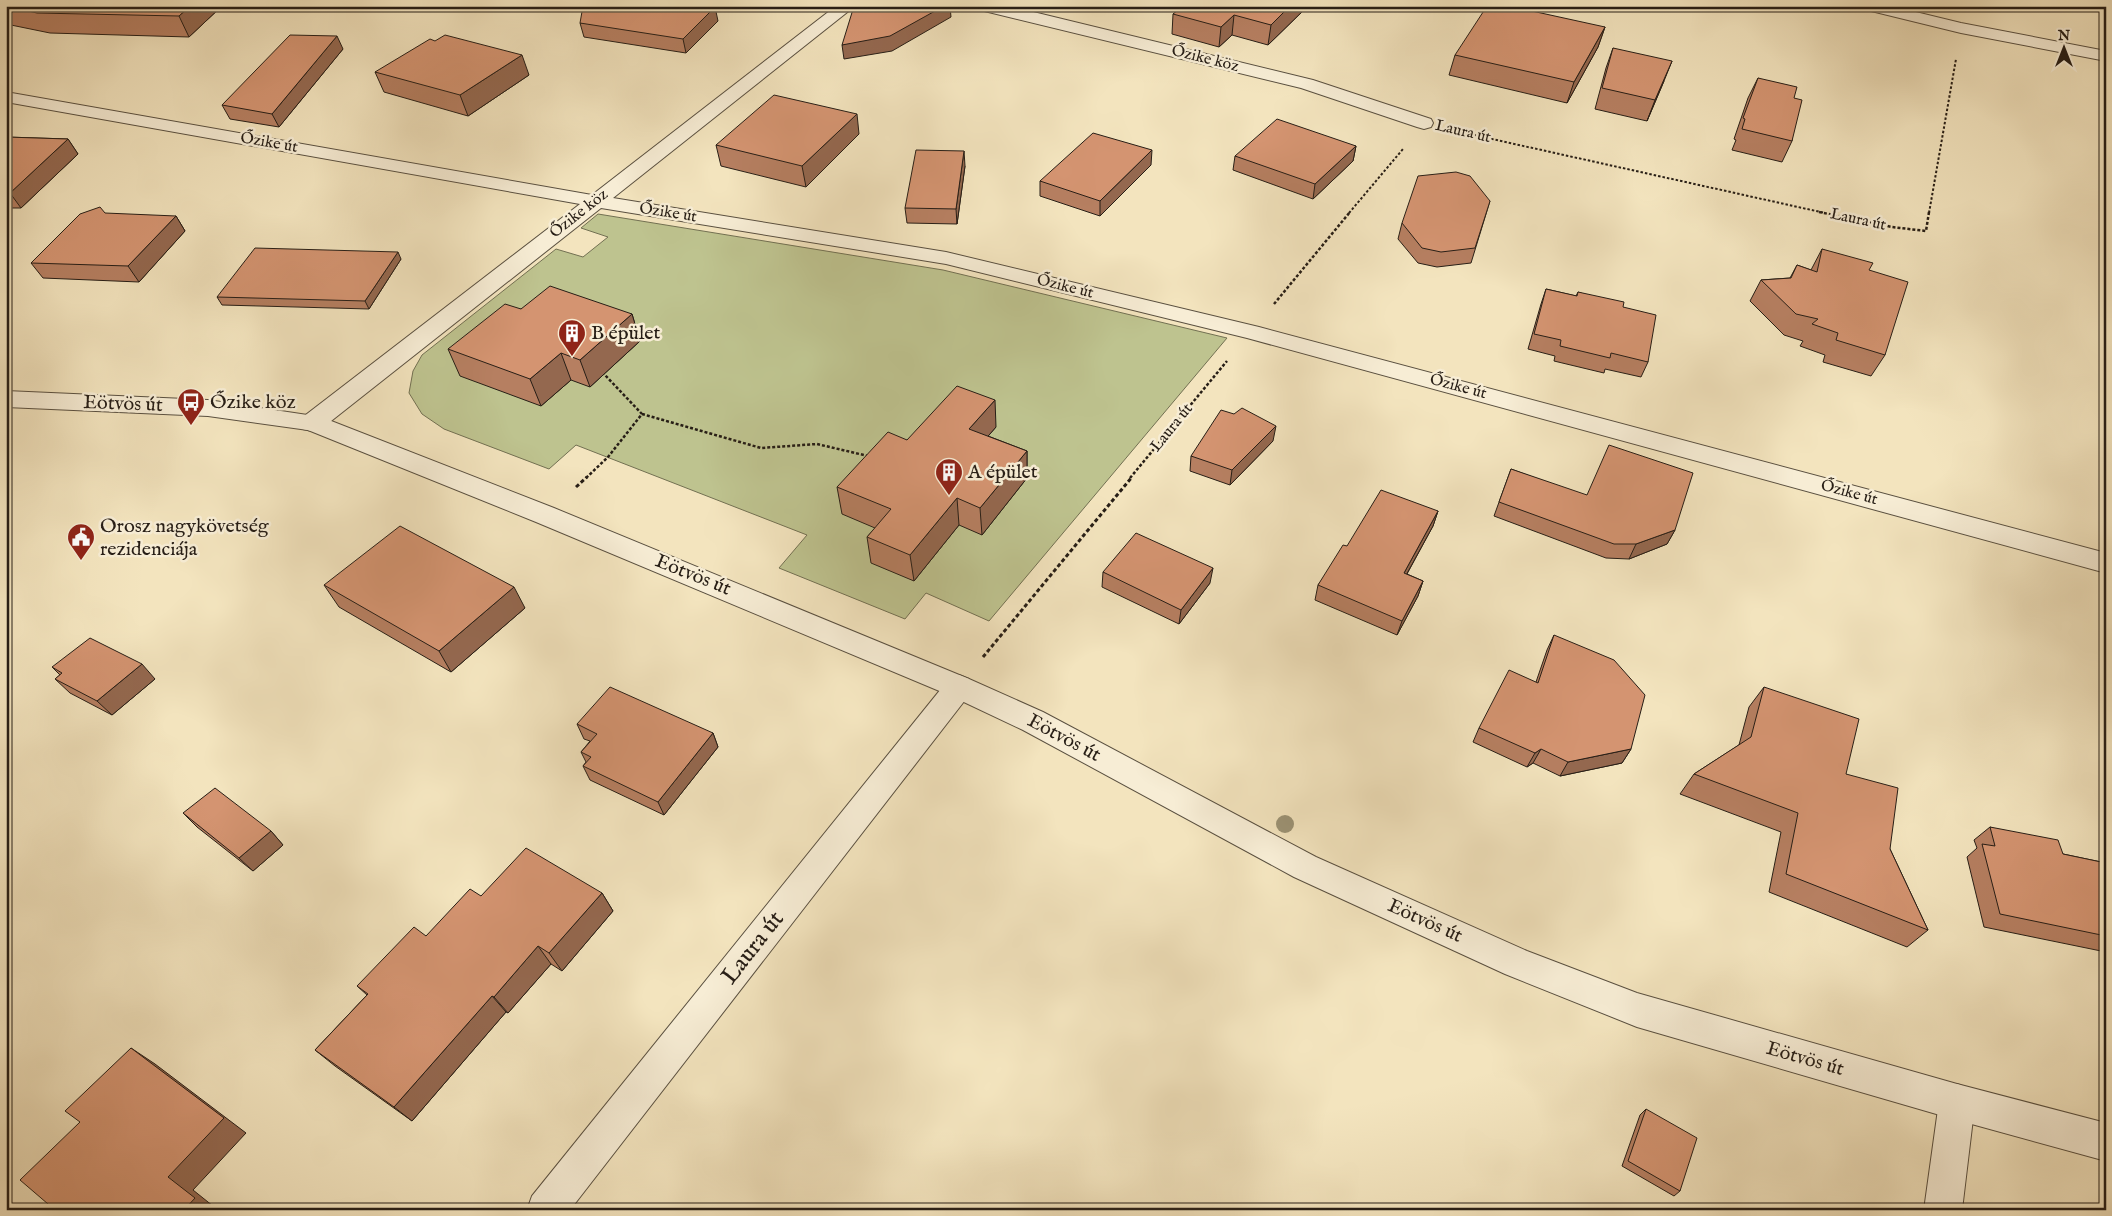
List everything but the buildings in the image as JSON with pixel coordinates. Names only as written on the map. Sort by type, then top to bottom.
[{"type":"street","name":"Őzike köz","points":[[312,423],[847,6]]},
{"type":"street","name":"Őzike köz","points":[[982,6],[1307,84],[1424,124]]},
{"type":"street","points":[[1869,6],[1961,28],[2106,56]]},
{"type":"street","name":"Őzike út","points":[[6,97],[595,201],[946,258],[1251,332],[2106,563]]},
{"type":"street","name":"Eötvös út","points":[[6,399],[208,408],[312,423],[545,515],[968,675],[1033,721],[1305,866],[1517,963],[1637,1010],[1957,1102],[2106,1142]]},
{"type":"street","name":"Laura út","points":[[546,1210],[968,675]]},
{"type":"street","points":[[1943,1210],[1957,1102]]},
{"type":"path","name":"Laura út","points":[[968,675],[1424,124],[1779,204],[1892,227],[1926,231],[1961,28]]},
{"type":"path","points":[[604,374],[642,414],[761,448],[817,444],[874,458]]},
{"type":"path","points":[[545,515],[608,458],[642,414]]},
{"type":"green space","points":[[598,214],[943,270],[1227,338],[989,621],[926,593],[905,619],[779,568],[807,535],[576,445],[549,469],[444,429],[422,414],[409,393],[413,371],[422,355],[556,249],[583,257],[608,237],[581,228]]},
{"type":"place","name":"B épület","points":[[572,357]]},
{"type":"place","name":"Őzike köz","points":[[191,426]]},
{"type":"place","name":"A épület","points":[[949,496]]},
{"type":"place","name":"Orosz nagykövetség rezidenciája","points":[[81,561]]}]
